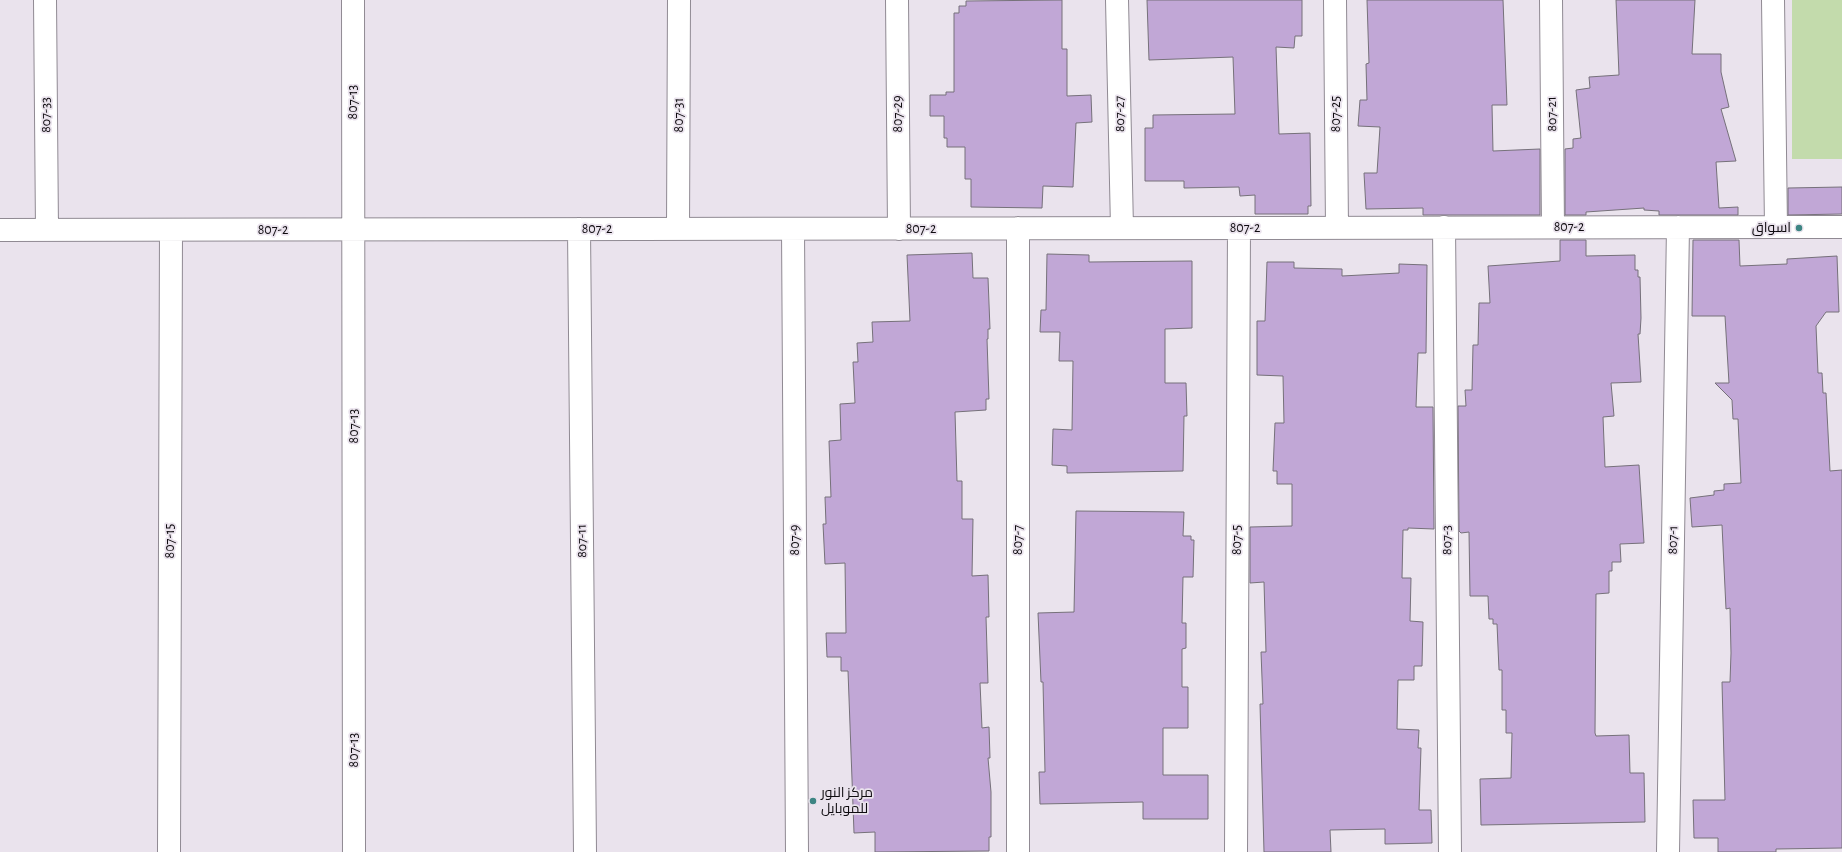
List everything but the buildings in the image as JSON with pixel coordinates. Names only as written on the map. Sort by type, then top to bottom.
[{"type":"street","name":"807-33","points":[[45,0],[47,230]]},
{"type":"street","name":"807-13","points":[[353,0],[354,852]]},
{"type":"street","name":"807-31","points":[[678,229],[679,0]]},
{"type":"street","name":"807-29","points":[[897,0],[899,229]]},
{"type":"street","name":"807-27","points":[[1117,0],[1122,228]]},
{"type":"street","name":"807-25","points":[[1335,0],[1337,228]]},
{"type":"street","name":"807-21","points":[[1551,0],[1553,228]]},
{"type":"street","points":[[1773,0],[1776,227]]},
{"type":"street","name":"807-1","points":[[1668,852],[1678,227]]},
{"type":"street","name":"807-2","points":[[0,230],[1842,227]]},
{"type":"street","name":"807-7","points":[[1018,228],[1018,852]]},
{"type":"street","name":"807-5","points":[[1236,852],[1239,228]]},
{"type":"street","name":"807-3","points":[[1444,228],[1450,852]]},
{"type":"street","name":"807-9","points":[[793,229],[797,852]]},
{"type":"street","name":"807-15","points":[[169,852],[171,230]]},
{"type":"street","name":"807-11","points":[[579,230],[585,852]]},
{"type":"green space","points":[[1792,0],[1842,0],[1842,159],[1792,159]]},
{"type":"place","name":"اسواق","points":[[1799,228]]},
{"type":"place","name":"مركز النور للموبايل","points":[[813,801]]}]
